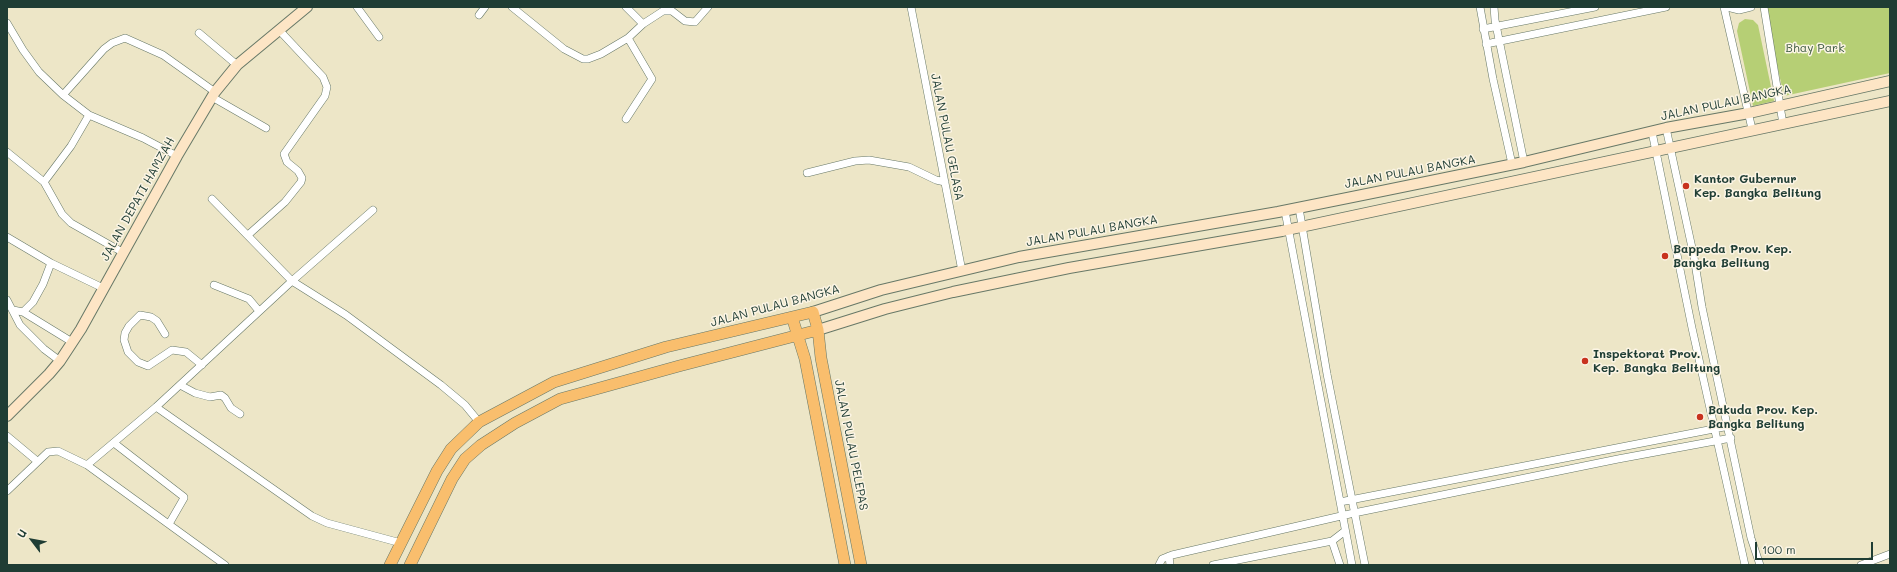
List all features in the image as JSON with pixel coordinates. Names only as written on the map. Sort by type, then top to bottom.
[{"type":"highway","name":"JALAN PULAU PELEPAS","points":[[813,312],[818,330],[821,358],[861,565]]},
{"type":"highway","name":"JALAN PULAU BANGKA","points":[[390,565],[418,505],[447,455],[466,434],[480,422],[554,382],[666,347],[813,312]]},
{"type":"highway","points":[[792,317],[796,335],[805,359],[845,565]]},
{"type":"highway","points":[[410,565],[452,479],[465,459],[481,445],[515,423],[560,399],[818,330]]},
{"type":"main road","name":"JALAN DEPATI HAMZAH","points":[[7,416],[60,361],[124,253],[177,156],[214,94],[237,65],[307,7]]},
{"type":"main road","name":"JALAN PULAU BANGKA","points":[[813,312],[881,290],[1019,257],[1285,211],[1524,162],[1666,128],[1749,113],[1890,81]]},
{"type":"main road","points":[[818,330],[885,309],[953,292],[1069,268],[1288,230],[1752,129],[1783,124],[1890,101]]},
{"type":"street","points":[[357,7],[379,37]]},
{"type":"street","points":[[479,15],[484,7]]},
{"type":"street","points":[[512,7],[564,49],[583,60],[588,60],[628,38],[643,24],[659,13],[667,10],[685,21],[695,22],[708,7]]},
{"type":"street","points":[[626,7],[643,24]]},
{"type":"street","name":"JALAN PULAU GELASA","points":[[911,7],[962,271]]},
{"type":"street","points":[[1480,7],[1486,44],[1512,164]]},
{"type":"street","points":[[1494,7],[1496,26],[1524,162]]},
{"type":"street","points":[[1483,29],[1595,7]]},
{"type":"street","points":[[1486,44],[1666,7]]},
{"type":"street","points":[[1724,7],[1752,129]]},
{"type":"street","points":[[1727,7],[1739,10],[1751,7]]},
{"type":"street","points":[[1764,7],[1783,124]]},
{"type":"street","points":[[7,23],[23,50],[39,72],[63,95],[89,115],[143,138],[177,156]]},
{"type":"street","points":[[248,235],[285,202],[301,182],[302,178],[298,171],[287,162],[284,154],[326,96],[327,87],[323,77],[278,30]]},
{"type":"street","points":[[199,33],[237,65]]},
{"type":"street","points":[[63,95],[104,49],[112,43],[125,38],[163,55],[214,94],[266,128]]},
{"type":"street","points":[[626,119],[652,79],[628,38]]},
{"type":"street","points":[[44,182],[71,146],[89,115]]},
{"type":"street","points":[[1666,128],[1669,148],[1694,257],[1702,307],[1729,426],[1751,538],[1760,565]]},
{"type":"street","points":[[1652,132],[1692,328],[1745,565]]},
{"type":"street","points":[[7,152],[44,182],[62,214],[71,223],[124,253]]},
{"type":"street","points":[[807,173],[869,160],[909,166],[936,180],[945,182]]},
{"type":"street","points":[[212,199],[292,281],[346,315],[441,385],[465,406],[480,422]]},
{"type":"street","points":[[1299,208],[1327,374],[1365,565]]},
{"type":"street","points":[[87,465],[156,407],[292,281],[373,210]]},
{"type":"street","points":[[1285,211],[1352,565]]},
{"type":"street","points":[[7,237],[52,263],[103,288]]},
{"type":"street","points":[[23,312],[33,302],[52,263]]},
{"type":"street","points":[[214,285],[249,299],[259,311]]},
{"type":"street","points":[[7,300],[20,325],[44,349],[60,361]]},
{"type":"street","points":[[13,310],[23,312],[72,342]]},
{"type":"street","points":[[165,334],[157,321],[151,317],[140,315],[129,326],[125,333],[124,340],[128,352],[138,362],[148,366],[172,350],[186,352],[202,365]]},
{"type":"street","points":[[180,385],[195,393],[210,397],[221,395],[225,398],[231,408],[240,414]]},
{"type":"street","points":[[156,407],[312,516],[327,523],[400,543]]},
{"type":"street","points":[[1340,502],[1729,426]]},
{"type":"street","points":[[7,436],[37,462]]},
{"type":"street","points":[[1159,565],[1161,560],[1169,556],[1354,512],[1731,438]]},
{"type":"street","points":[[114,443],[184,496],[169,524]]},
{"type":"street","points":[[7,491],[48,452],[58,451],[87,465],[225,565]]},
{"type":"street","points":[[1214,565],[1332,541],[1345,531]]},
{"type":"street","points":[[1332,541],[1340,565]]},
{"type":"street","points":[[1861,565],[1890,554]]},
{"type":"street","points":[[1169,556],[1170,565]]},
{"type":"green space","name":"Bhay Park","points":[[1764,7],[1890,7],[1890,73],[1784,96]]},
{"type":"green space","points":[[1745,19],[1753,20],[1758,25],[1774,101],[1753,106],[1737,31],[1739,23]]},
{"type":"place","name":"Kantor Gubernur Kep. Bangka Belitung","points":[[1686,186]]},
{"type":"place","name":"Bappeda Prov. Kep. Bangka Belitung","points":[[1665,256]]},
{"type":"place","name":"Inspektorat Prov. Kep. Bangka Belitung","points":[[1585,361]]},
{"type":"place","name":"Bakuda Prov. Kep. Bangka Belitung","points":[[1700,417]]}]
